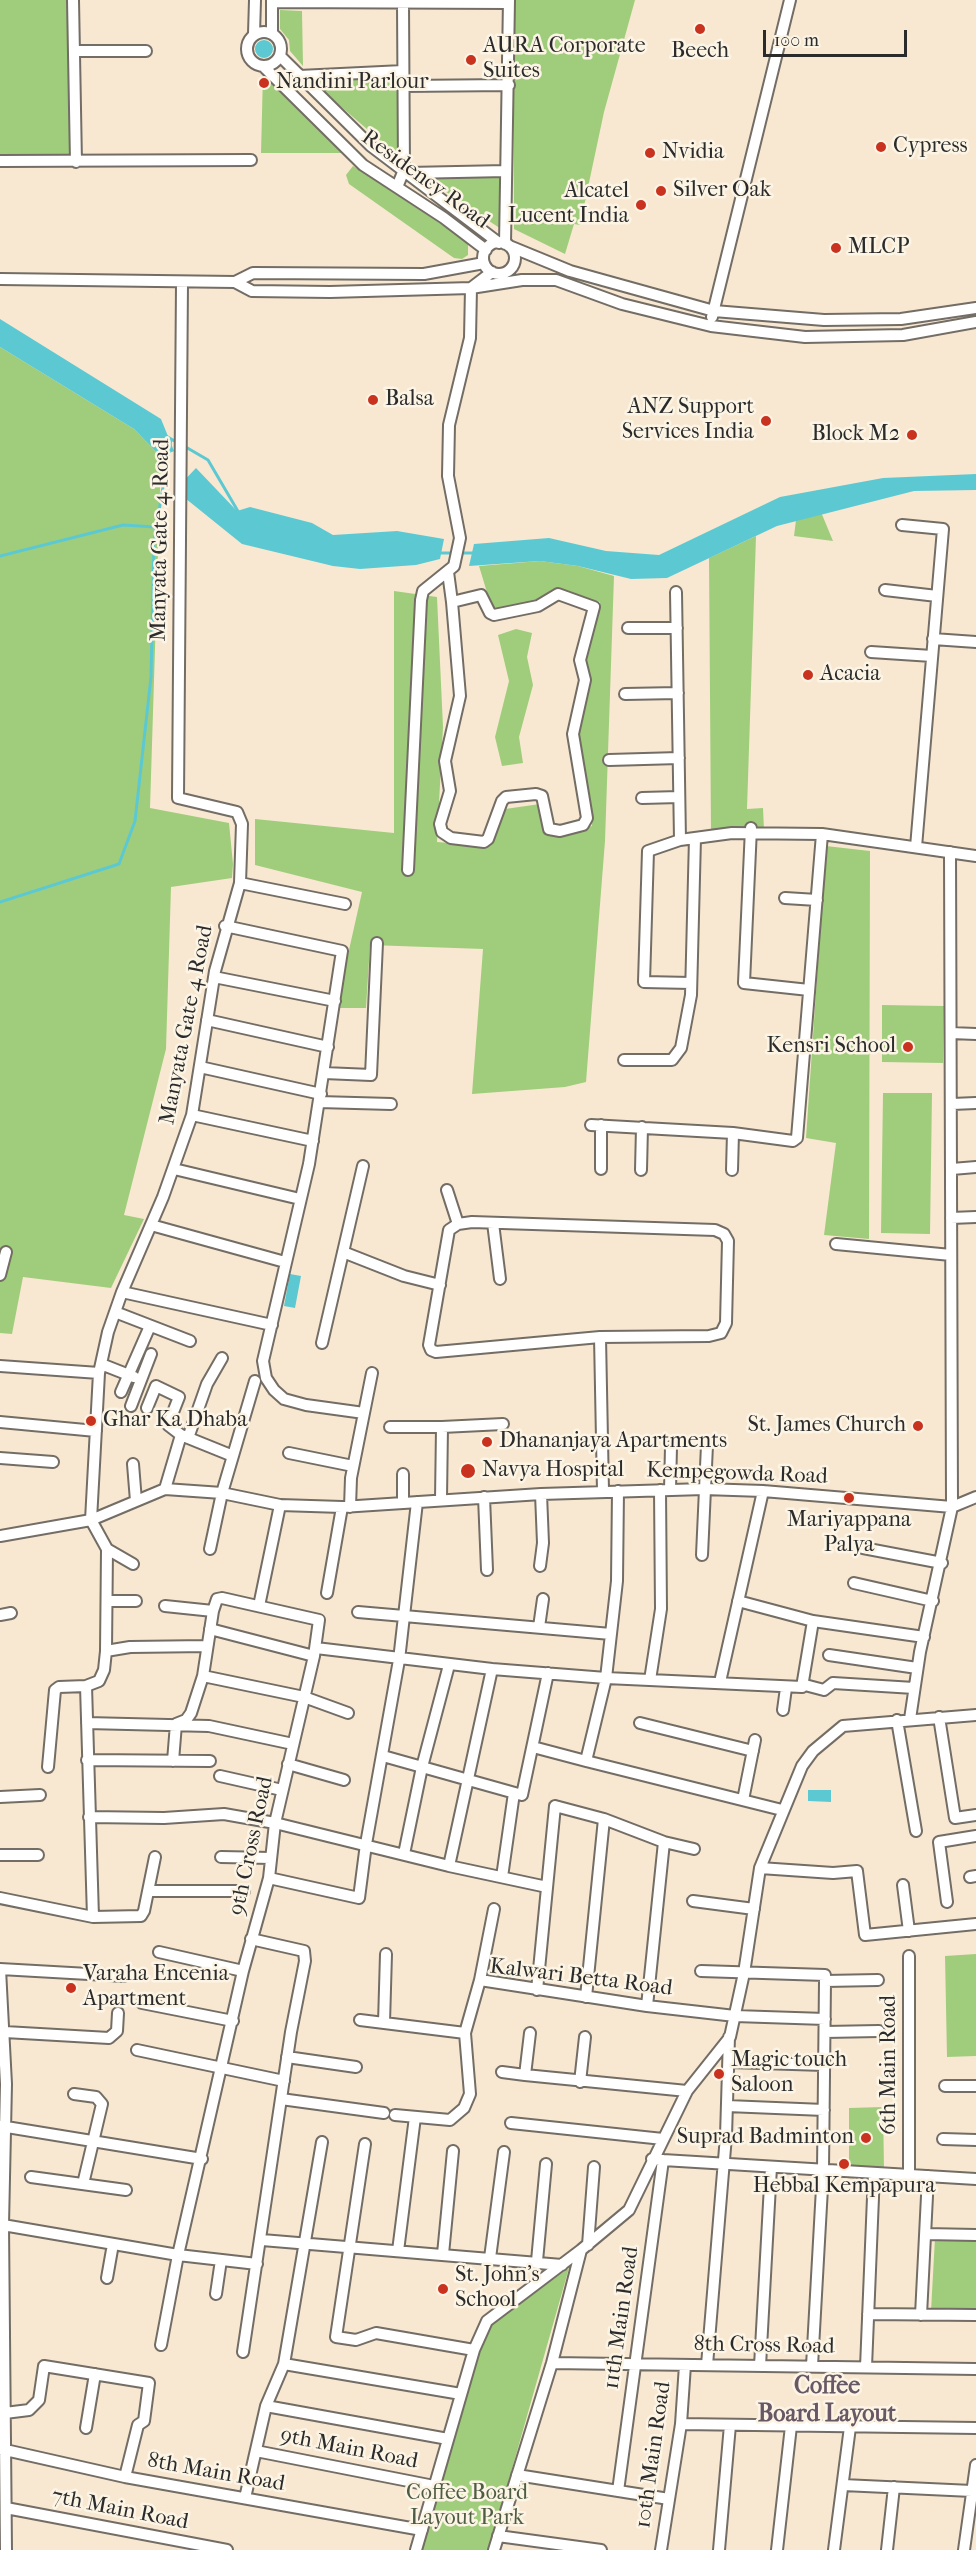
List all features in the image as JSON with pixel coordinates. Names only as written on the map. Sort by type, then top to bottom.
[{"type":"street","points":[[73,0],[76,162]]},
{"type":"street","points":[[255,0],[254,34],[248,43],[247,53],[252,62],[264,67],[273,64],[280,56],[281,46],[272,33],[272,1],[403,4],[509,2],[504,244],[515,259],[511,269],[502,274],[492,272],[484,262],[486,250],[504,244]]},
{"type":"street","points":[[711,326],[790,0]]},
{"type":"street","points":[[397,187],[406,172],[403,4]]},
{"type":"street","points":[[254,34],[263,31],[272,33]]},
{"type":"street","points":[[74,51],[146,51]]},
{"type":"street","name":"Residency Road","points":[[280,56],[371,146],[406,172],[504,244],[570,271],[714,311],[824,321],[901,319],[976,308]]},
{"type":"street","name":"Residency Road","points":[[264,67],[356,158],[486,250]]},
{"type":"street","points":[[299,76],[403,71]]},
{"type":"street","points":[[404,86],[509,85]]},
{"type":"street","points":[[356,158],[371,146]]},
{"type":"street","points":[[0,161],[251,160]]},
{"type":"street","points":[[406,172],[506,171]]},
{"type":"street","points":[[0,279],[236,282],[253,273],[424,274],[484,262]]},
{"type":"street","points":[[511,269],[556,280],[622,304],[711,326],[786,336],[846,338],[903,335],[976,322]]},
{"type":"street","points":[[471,288],[492,272]]},
{"type":"street","points":[[236,282],[252,291],[471,288],[522,280],[556,280]]},
{"type":"street","name":"Manyata Gate 4 Road","points":[[91,1520],[100,1368],[122,1292],[174,1169],[192,1115],[214,977],[225,926],[240,883],[242,824],[237,812],[178,798],[182,283]]},
{"type":"street","points":[[452,602],[481,595],[490,613],[494,615],[538,606],[554,595],[563,594],[594,607],[580,660],[585,680],[573,734],[586,818],[583,825],[560,831],[549,829],[542,796],[536,794],[506,797],[502,801],[488,839],[484,842],[451,838],[442,832],[440,824],[450,791],[445,761],[460,696],[452,602],[451,569],[460,538],[448,476],[448,431],[470,338],[471,288]]},
{"type":"street","points":[[902,525],[943,529],[916,847]]},
{"type":"street","points":[[408,870],[421,600],[423,591],[451,569]]},
{"type":"street","points":[[885,590],[937,596]]},
{"type":"street","points":[[676,592],[680,840]]},
{"type":"street","points":[[628,628],[677,628]]},
{"type":"street","points":[[933,639],[976,642]]},
{"type":"street","points":[[871,652],[932,656]]},
{"type":"street","points":[[625,694],[678,693]]},
{"type":"street","points":[[609,760],[679,758]]},
{"type":"street","points":[[642,798],[679,798]]},
{"type":"street","points":[[691,983],[644,982],[648,851],[680,840],[752,830],[822,834],[976,856]]},
{"type":"street","points":[[752,830],[744,983],[809,990]]},
{"type":"street","points":[[601,1169],[596,1125],[733,1133],[793,1140],[797,1138],[822,834]]},
{"type":"street","points":[[624,1060],[672,1060],[677,1055],[686,1027],[691,983],[695,838]]},
{"type":"street","points":[[910,1719],[917,1668],[942,1563],[952,1507],[950,852]]},
{"type":"street","points":[[240,883],[345,904]]},
{"type":"street","points":[[785,898],[817,900]]},
{"type":"street","points":[[225,926],[342,951],[313,1141],[263,1361],[266,1378],[284,1399],[306,1405],[364,1413]]},
{"type":"street","points":[[324,1073],[371,1076],[377,943]]},
{"type":"street","points":[[214,977],[335,1001]]},
{"type":"street","points":[[207,1020],[328,1047]]},
{"type":"street","points":[[951,1033],[976,1034]]},
{"type":"street","points":[[200,1067],[320,1098],[391,1104]]},
{"type":"street","points":[[952,1104],[976,1103]]},
{"type":"street","points":[[192,1115],[313,1141]]},
{"type":"street","points":[[640,1170],[642,1127]]},
{"type":"street","points":[[732,1170],[733,1133]]},
{"type":"street","points":[[322,1343],[363,1166]]},
{"type":"street","points":[[952,1169],[976,1167]]},
{"type":"street","points":[[174,1169],[300,1199]]},
{"type":"street","points":[[447,1190],[458,1224]]},
{"type":"street","points":[[951,1218],[976,1217]]},
{"type":"street","points":[[493,1223],[500,1279]]},
{"type":"street","points":[[493,1223],[716,1230],[724,1234],[729,1241],[726,1323],[721,1333],[709,1336],[600,1337],[436,1352],[429,1345],[449,1230],[458,1224],[493,1223]]},
{"type":"street","points":[[151,1225],[285,1262]]},
{"type":"street","points":[[836,1244],[951,1255]]},
{"type":"street","points":[[0,1275],[6,1252]]},
{"type":"street","points":[[343,1252],[404,1276],[440,1285]]},
{"type":"street","points":[[122,1292],[272,1325]]},
{"type":"street","points":[[115,1312],[190,1341]]},
{"type":"street","points":[[121,1392],[150,1326]]},
{"type":"street","points":[[600,1337],[603,1491]]},
{"type":"street","points":[[131,1406],[151,1354]]},
{"type":"street","points":[[165,1489],[184,1436],[207,1384],[222,1358]]},
{"type":"street","points":[[0,1366],[100,1368],[141,1380]]},
{"type":"street","points":[[327,1593],[372,1373]]},
{"type":"street","points":[[210,1549],[222,1493],[255,1381]]},
{"type":"street","points":[[147,1408],[156,1386],[179,1397],[168,1425],[184,1436],[232,1456]]},
{"type":"street","points":[[0,1422],[96,1431]]},
{"type":"street","points":[[390,1426],[442,1427],[503,1424]]},
{"type":"street","points":[[441,1499],[442,1427]]},
{"type":"street","points":[[702,1555],[707,1445]]},
{"type":"street","points":[[650,1680],[661,1609],[665,1490],[671,1447]]},
{"type":"street","points":[[289,1453],[354,1466]]},
{"type":"street","points":[[0,1458],[53,1462]]},
{"type":"street","points":[[133,1464],[136,1501]]},
{"type":"street","points":[[403,1474],[403,1503]]},
{"type":"street","name":"Kempegowda Road","points":[[0,1536],[91,1520],[165,1489],[222,1493],[280,1505],[346,1507],[441,1499],[603,1491],[704,1489],[763,1491],[952,1507],[976,1497]]},
{"type":"street","points":[[586,1761],[606,1678],[617,1581],[618,1491]]},
{"type":"street","points":[[720,1682],[763,1491]]},
{"type":"street","points":[[540,1566],[543,1543],[541,1494]]},
{"type":"street","points":[[484,1497],[487,1570]]},
{"type":"street","points":[[269,1878],[359,1898],[366,1844],[406,1614],[417,1502]]},
{"type":"street","points":[[176,1725],[186,1720],[190,1713],[203,1676],[213,1611],[219,1598],[259,1606],[280,1505]]},
{"type":"street","points":[[48,1767],[55,1689],[86,1686],[99,1681],[104,1670],[107,1549],[91,1520]]},
{"type":"street","points":[[862,1548],[942,1563]]},
{"type":"street","points":[[107,1549],[133,1564]]},
{"type":"street","points":[[854,1583],[933,1600]]},
{"type":"street","points":[[539,1627],[543,1599]]},
{"type":"street","points":[[107,1601],[136,1601]]},
{"type":"street","points":[[738,1601],[813,1621],[924,1637]]},
{"type":"street","points":[[165,1605],[213,1611]]},
{"type":"street","name":"9th Cross Road","points":[[160,2345],[178,2255],[202,2159],[243,1971],[269,1878],[275,1823],[315,1652],[319,1620],[259,1606]]},
{"type":"street","points":[[358,1612],[406,1614],[611,1634]]},
{"type":"street","points":[[805,1685],[813,1621]]},
{"type":"street","points":[[210,1629],[315,1652],[492,1669],[786,1688],[799,1688],[805,1685],[824,1690],[833,1683],[914,1688]]},
{"type":"street","points":[[106,1651],[130,1647],[207,1646]]},
{"type":"street","points":[[829,1655],[917,1668]]},
{"type":"street","points":[[404,1854],[422,1767],[449,1665]]},
{"type":"street","points":[[449,1866],[466,1779],[492,1669]]},
{"type":"street","points":[[382,1756],[522,1795],[548,1673]]},
{"type":"street","points":[[203,1676],[304,1697],[348,1713]]},
{"type":"street","points":[[86,1686],[93,1917]]},
{"type":"street","points":[[783,1710],[786,1688]]},
{"type":"street","points":[[707,2365],[727,2106],[729,2037],[744,1973],[754,1909],[756,1870],[802,1766],[827,1737],[843,1726],[976,1715]]},
{"type":"street","points":[[939,1717],[955,1818],[976,1815]]},
{"type":"street","points":[[897,1720],[916,1831]]},
{"type":"street","points":[[87,1723],[209,1726],[292,1744]]},
{"type":"street","points":[[640,1723],[753,1752]]},
{"type":"street","points":[[173,1761],[176,1725]]},
{"type":"street","points":[[743,1800],[755,1740]]},
{"type":"street","points":[[533,1747],[782,1810]]},
{"type":"street","points":[[87,1760],[210,1761]]},
{"type":"street","points":[[288,1764],[344,1780]]},
{"type":"street","points":[[220,1776],[282,1790]]},
{"type":"street","points":[[502,1877],[514,1793]]},
{"type":"street","points":[[0,1797],[40,1795]]},
{"type":"street","points":[[537,1989],[555,1806],[604,1819],[664,1842],[694,1849]]},
{"type":"street","points":[[89,1817],[164,1818],[224,1814],[275,1823],[449,1866],[547,1887]]},
{"type":"street","points":[[586,1997],[604,1819]]},
{"type":"street","points":[[947,1902],[939,1842],[976,1836]]},
{"type":"street","points":[[647,2006],[664,1842]]},
{"type":"street","points":[[752,1851],[764,1856]]},
{"type":"street","points":[[0,1855],[38,1855]]},
{"type":"street","points":[[0,1898],[93,1917],[141,1916],[149,1891],[155,1857]]},
{"type":"street","points":[[221,1857],[271,1858]]},
{"type":"street","points":[[756,1870],[833,1873],[857,1871],[865,1935],[976,1924]]},
{"type":"street","points":[[903,1885],[909,1930]]},
{"type":"street","points":[[149,1891],[244,1891]]},
{"type":"street","points":[[693,1901],[754,1909]]},
{"type":"street","points":[[480,1980],[494,1909]]},
{"type":"street","points":[[243,2352],[287,2057],[305,1961],[304,1951],[251,1939]]},
{"type":"street","points":[[159,1952],[243,1971]]},
{"type":"street","points":[[384,2023],[386,1954]]},
{"type":"street","name":"6th Main Road","points":[[909,1956],[909,2175]]},
{"type":"street","points":[[6,2550],[2,2322],[5,2032],[0,1969],[124,1976]]},
{"type":"street","points":[[701,1971],[825,1976],[823,2170],[812,2366]]},
{"type":"street","name":"Kalwari Betta Road","points":[[281,2099],[450,2120],[464,2108],[470,2094],[465,2033],[480,1980],[647,2006],[735,2016],[825,2019]]},
{"type":"street","points":[[825,1981],[878,1980]]},
{"type":"street","points":[[142,2003],[233,2020]]},
{"type":"street","points":[[5,2032],[109,2038],[117,2031],[118,2013]]},
{"type":"street","points":[[360,2020],[465,2033]]},
{"type":"street","points":[[825,2032],[879,2031]]},
{"type":"street","points":[[525,2075],[530,2033]]},
{"type":"street","points":[[580,2082],[585,2037]]},
{"type":"street","points":[[416,2550],[474,2350],[487,2321],[584,2248],[629,2210],[658,2160],[663,2139],[687,2091],[729,2037]]},
{"type":"street","points":[[137,2050],[284,2081]]},
{"type":"street","points":[[287,2057],[356,2067]]},
{"type":"street","points":[[729,2062],[824,2065]]},
{"type":"street","points":[[502,2072],[580,2082],[687,2091]]},
{"type":"street","points":[[945,2086],[976,2086]]},
{"type":"street","points":[[74,2094],[100,2099],[102,2104],[83,2184]]},
{"type":"street","points":[[727,2106],[824,2110]]},
{"type":"street","points":[[398,2250],[415,2117]]},
{"type":"street","points":[[512,2123],[663,2139]]},
{"type":"street","points":[[3,2126],[202,2159]]},
{"type":"street","points":[[943,2139],[976,2139]]},
{"type":"street","points":[[245,2498],[266,2406],[284,2364],[322,2142]]},
{"type":"street","points":[[365,2144],[336,2337],[356,2340],[376,2333],[474,2350]]},
{"type":"street","points":[[443,2254],[453,2151]]},
{"type":"street","points":[[490,2258],[504,2152]]},
{"type":"street","points":[[658,2160],[976,2179]]},
{"type":"street","name":"11th Main Road","points":[[618,2491],[658,2160]]},
{"type":"street","points":[[537,2261],[546,2164]]},
{"type":"street","points":[[494,2550],[552,2363],[584,2248],[594,2167]]},
{"type":"street","points":[[760,2366],[771,2167]]},
{"type":"street","points":[[866,2367],[874,2173]]},
{"type":"street","points":[[31,2176],[126,2190]]},
{"type":"street","points":[[921,2315],[928,2176]]},
{"type":"street","points":[[3,2225],[178,2255],[257,2264]]},
{"type":"street","points":[[926,2234],[976,2235]]},
{"type":"street","points":[[261,2240],[537,2261],[562,2265]]},
{"type":"street","points":[[107,2278],[113,2244]]},
{"type":"street","points":[[216,2294],[221,2260]]},
{"type":"street","points":[[868,2314],[976,2315]]},
{"type":"street","name":"8th Cross Road","points":[[552,2363],[976,2369]]},
{"type":"street","points":[[284,2364],[461,2394]]},
{"type":"street","name":"10th Main Road","points":[[661,2550],[681,2424],[685,2364]]},
{"type":"street","points":[[5,2413],[29,2410],[39,2400],[44,2366],[149,2383],[144,2421],[138,2425],[125,2477]]},
{"type":"street","points":[[86,2428],[95,2374]]},
{"type":"street","points":[[266,2406],[448,2439]]},
{"type":"street","points":[[681,2424],[976,2428]]},
{"type":"street","points":[[719,2550],[730,2425]]},
{"type":"street","points":[[777,2550],[791,2426]]},
{"type":"street","points":[[834,2550],[850,2427]]},
{"type":"street","name":"8th Main Road","points":[[3,2449],[125,2477],[422,2530]]},
{"type":"street","name":"9th Main Road","points":[[256,2451],[434,2486]]},
{"type":"street","points":[[964,2550],[976,2465]]},
{"type":"street","points":[[517,2475],[669,2499]]},
{"type":"street","points":[[843,2486],[972,2491]]},
{"type":"street","points":[[887,2550],[894,2487]]},
{"type":"street","name":"7th Main Road","points":[[4,2505],[178,2546],[227,2550]]},
{"type":"street","points":[[498,2536],[566,2548],[601,2550]]},
{"type":"green space","points":[[0,0],[69,0],[72,157],[0,157]]},
{"type":"green space","points":[[513,0],[635,0],[604,112],[580,225],[574,224],[565,254],[514,229]]},
{"type":"green space","points":[[280,10],[302,11],[303,66],[290,51],[289,40],[280,29]]},
{"type":"green space","points":[[263,73],[345,153],[261,153]]},
{"type":"green space","points":[[397,77],[398,156],[308,78]]},
{"type":"green space","points":[[353,166],[468,242],[468,255],[462,259],[454,258],[349,184],[346,175]]},
{"type":"green space","points":[[501,176],[501,229],[424,177]]},
{"type":"green space","points":[[0,347],[134,429],[161,457],[150,808],[229,823],[233,864],[232,878],[171,887],[166,1049],[124,1215],[144,1219],[111,1288],[23,1277],[12,1334],[0,1333]]},
{"type":"green space","points":[[821,512],[833,541],[794,536],[796,520]]},
{"type":"green space","points":[[756,536],[747,809],[763,808],[764,830],[711,834],[709,558]]},
{"type":"green space","points":[[540,561],[578,566],[614,576],[605,841],[586,1082],[565,1087],[472,1094],[483,949],[370,945],[366,1008],[336,1008],[362,892],[255,865],[255,819],[394,833],[394,591],[437,597],[443,727],[437,842],[488,846],[505,809],[540,804],[548,836],[592,826],[576,734],[590,683],[585,657],[600,602],[555,589],[537,601],[492,609],[479,566]]},
{"type":"green space","points":[[516,629],[532,633],[527,657],[533,685],[519,737],[523,763],[502,766],[495,737],[509,681],[498,635]]},
{"type":"green space","points":[[826,846],[870,851],[869,1239],[824,1235],[836,1143],[806,1138]]},
{"type":"green space","points":[[882,1005],[944,1006],[943,1063],[882,1062]]},
{"type":"green space","points":[[883,1093],[932,1093],[930,1234],[881,1233]]},
{"type":"green space","points":[[976,1954],[976,2056],[947,2057],[945,1956]]},
{"type":"green space","name":"Suprad Badminton","points":[[883,2107],[884,2169],[849,2169],[849,2108]]},
{"type":"green space","points":[[935,2238],[976,2239],[976,2312],[931,2311]]},
{"type":"green space","name":"Coffee Board Layout Park","points":[[569,2268],[489,2550],[420,2550],[479,2348],[492,2324]]},
{"type":"water","points":[[264,40],[270,43],[273,49],[270,55],[264,58],[258,55],[255,49],[258,43]]},
{"type":"water","points":[[0,319],[161,419],[174,451],[161,457],[134,429],[0,347]]},
{"type":"water","points":[[196,468],[237,511],[250,507],[312,523],[333,535],[397,531],[444,539],[440,559],[416,565],[360,569],[333,566],[242,544],[175,490]]},
{"type":"water","points":[[976,474],[976,490],[914,491],[777,526],[667,578],[631,579],[578,566],[540,561],[469,566],[474,544],[549,538],[606,551],[659,555],[780,497],[883,478]]},
{"type":"water","points":[[290,1274],[301,1276],[295,1308],[284,1306]]},
{"type":"water","points":[[808,1790],[831,1790],[831,1802],[808,1801]]},
{"type":"waterway","points":[[166,436],[178,443]]},
{"type":"waterway","points":[[0,902],[119,864],[135,821],[151,677],[154,541],[171,439]]},
{"type":"waterway","points":[[184,446],[208,460],[239,513]]},
{"type":"waterway","points":[[0,556],[123,525],[156,527]]},
{"type":"waterway","points":[[437,553],[476,553]]},
{"type":"place","name":"Beech","points":[[700,29]]},
{"type":"place","name":"AURA Corporate Suites","points":[[471,60]]},
{"type":"place","name":"Nandini Parlour","points":[[264,83]]},
{"type":"place","name":"Cypress","points":[[881,147]]},
{"type":"place","name":"Nvidia","points":[[650,153]]},
{"type":"place","name":"Silver Oak","points":[[661,191]]},
{"type":"place","name":"Alcatel Lucent India","points":[[641,205]]},
{"type":"place","name":"MLCP","points":[[836,248]]},
{"type":"place","name":"Balsa","points":[[373,400]]},
{"type":"place","name":"ANZ Support Services India","points":[[766,421]]},
{"type":"place","name":"Block M2","points":[[912,435]]},
{"type":"place","name":"Acacia","points":[[808,675]]},
{"type":"place","name":"Kensri School","points":[[908,1047]]},
{"type":"place","name":"Ghar Ka Dhaba","points":[[91,1421]]},
{"type":"place","name":"St. James Church","points":[[918,1426]]},
{"type":"place","name":"Dhananjaya Apartments","points":[[487,1442]]},
{"type":"place","name":"Navya Hospital","points":[[468,1471]]},
{"type":"place","name":"Mariyappana Palya","points":[[849,1498]]},
{"type":"place","name":"Varaha Encenia Apartment","points":[[71,1988]]},
{"type":"place","name":"Magic touch Saloon","points":[[719,2074]]},
{"type":"place","name":"Suprad Badminton","points":[[866,2138]]},
{"type":"place","name":"Hebbal Kempapura","points":[[844,2164]]},
{"type":"place","name":"St. John's School","points":[[443,2289]]},
{"type":"district","name":"Coffee Board Layout","points":[[827,2401]]}]
